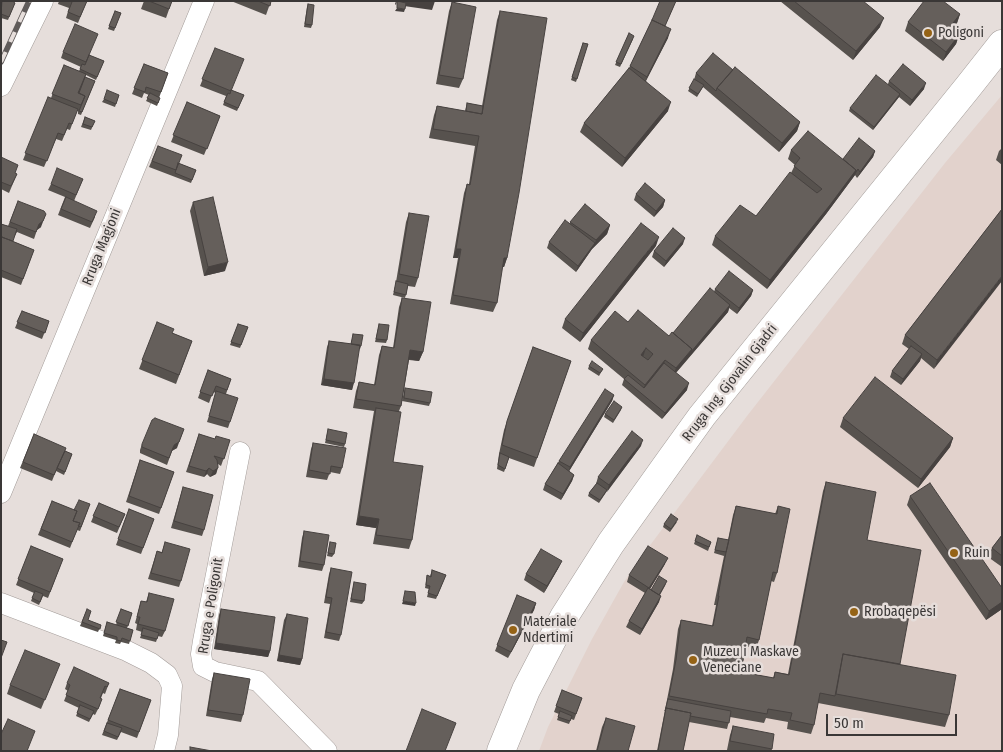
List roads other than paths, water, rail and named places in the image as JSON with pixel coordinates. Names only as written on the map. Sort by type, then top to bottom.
[{"type":"main road","name":"Rruga Ing. Gjovalin Gjadri","points":[[501,751],[526,690],[564,617],[611,543],[702,416],[1002,44]]},
{"type":"street","points":[[1,86],[42,1]]},
{"type":"street","name":"Rruga Magjoni","points":[[1,493],[204,1]]},
{"type":"street","name":"Rruga e Poligonit","points":[[240,452],[203,641],[201,654],[203,666],[215,672],[258,681],[327,751]]},
{"type":"street","points":[[1,603],[127,651],[151,663],[167,675],[172,686],[168,736],[164,751]]},
{"type":"railway","points":[[1,62],[29,1]]},
{"type":"place","name":"Poligoni","points":[[928,33]]},
{"type":"place","name":"Ruin","points":[[954,553]]},
{"type":"place","name":"Rrobaqepësi","points":[[854,612]]},
{"type":"place","name":"Materiale Ndertimi","points":[[513,630]]},
{"type":"place","name":"Muzeu i Maskave Veneciane","points":[[693,660]]}]
